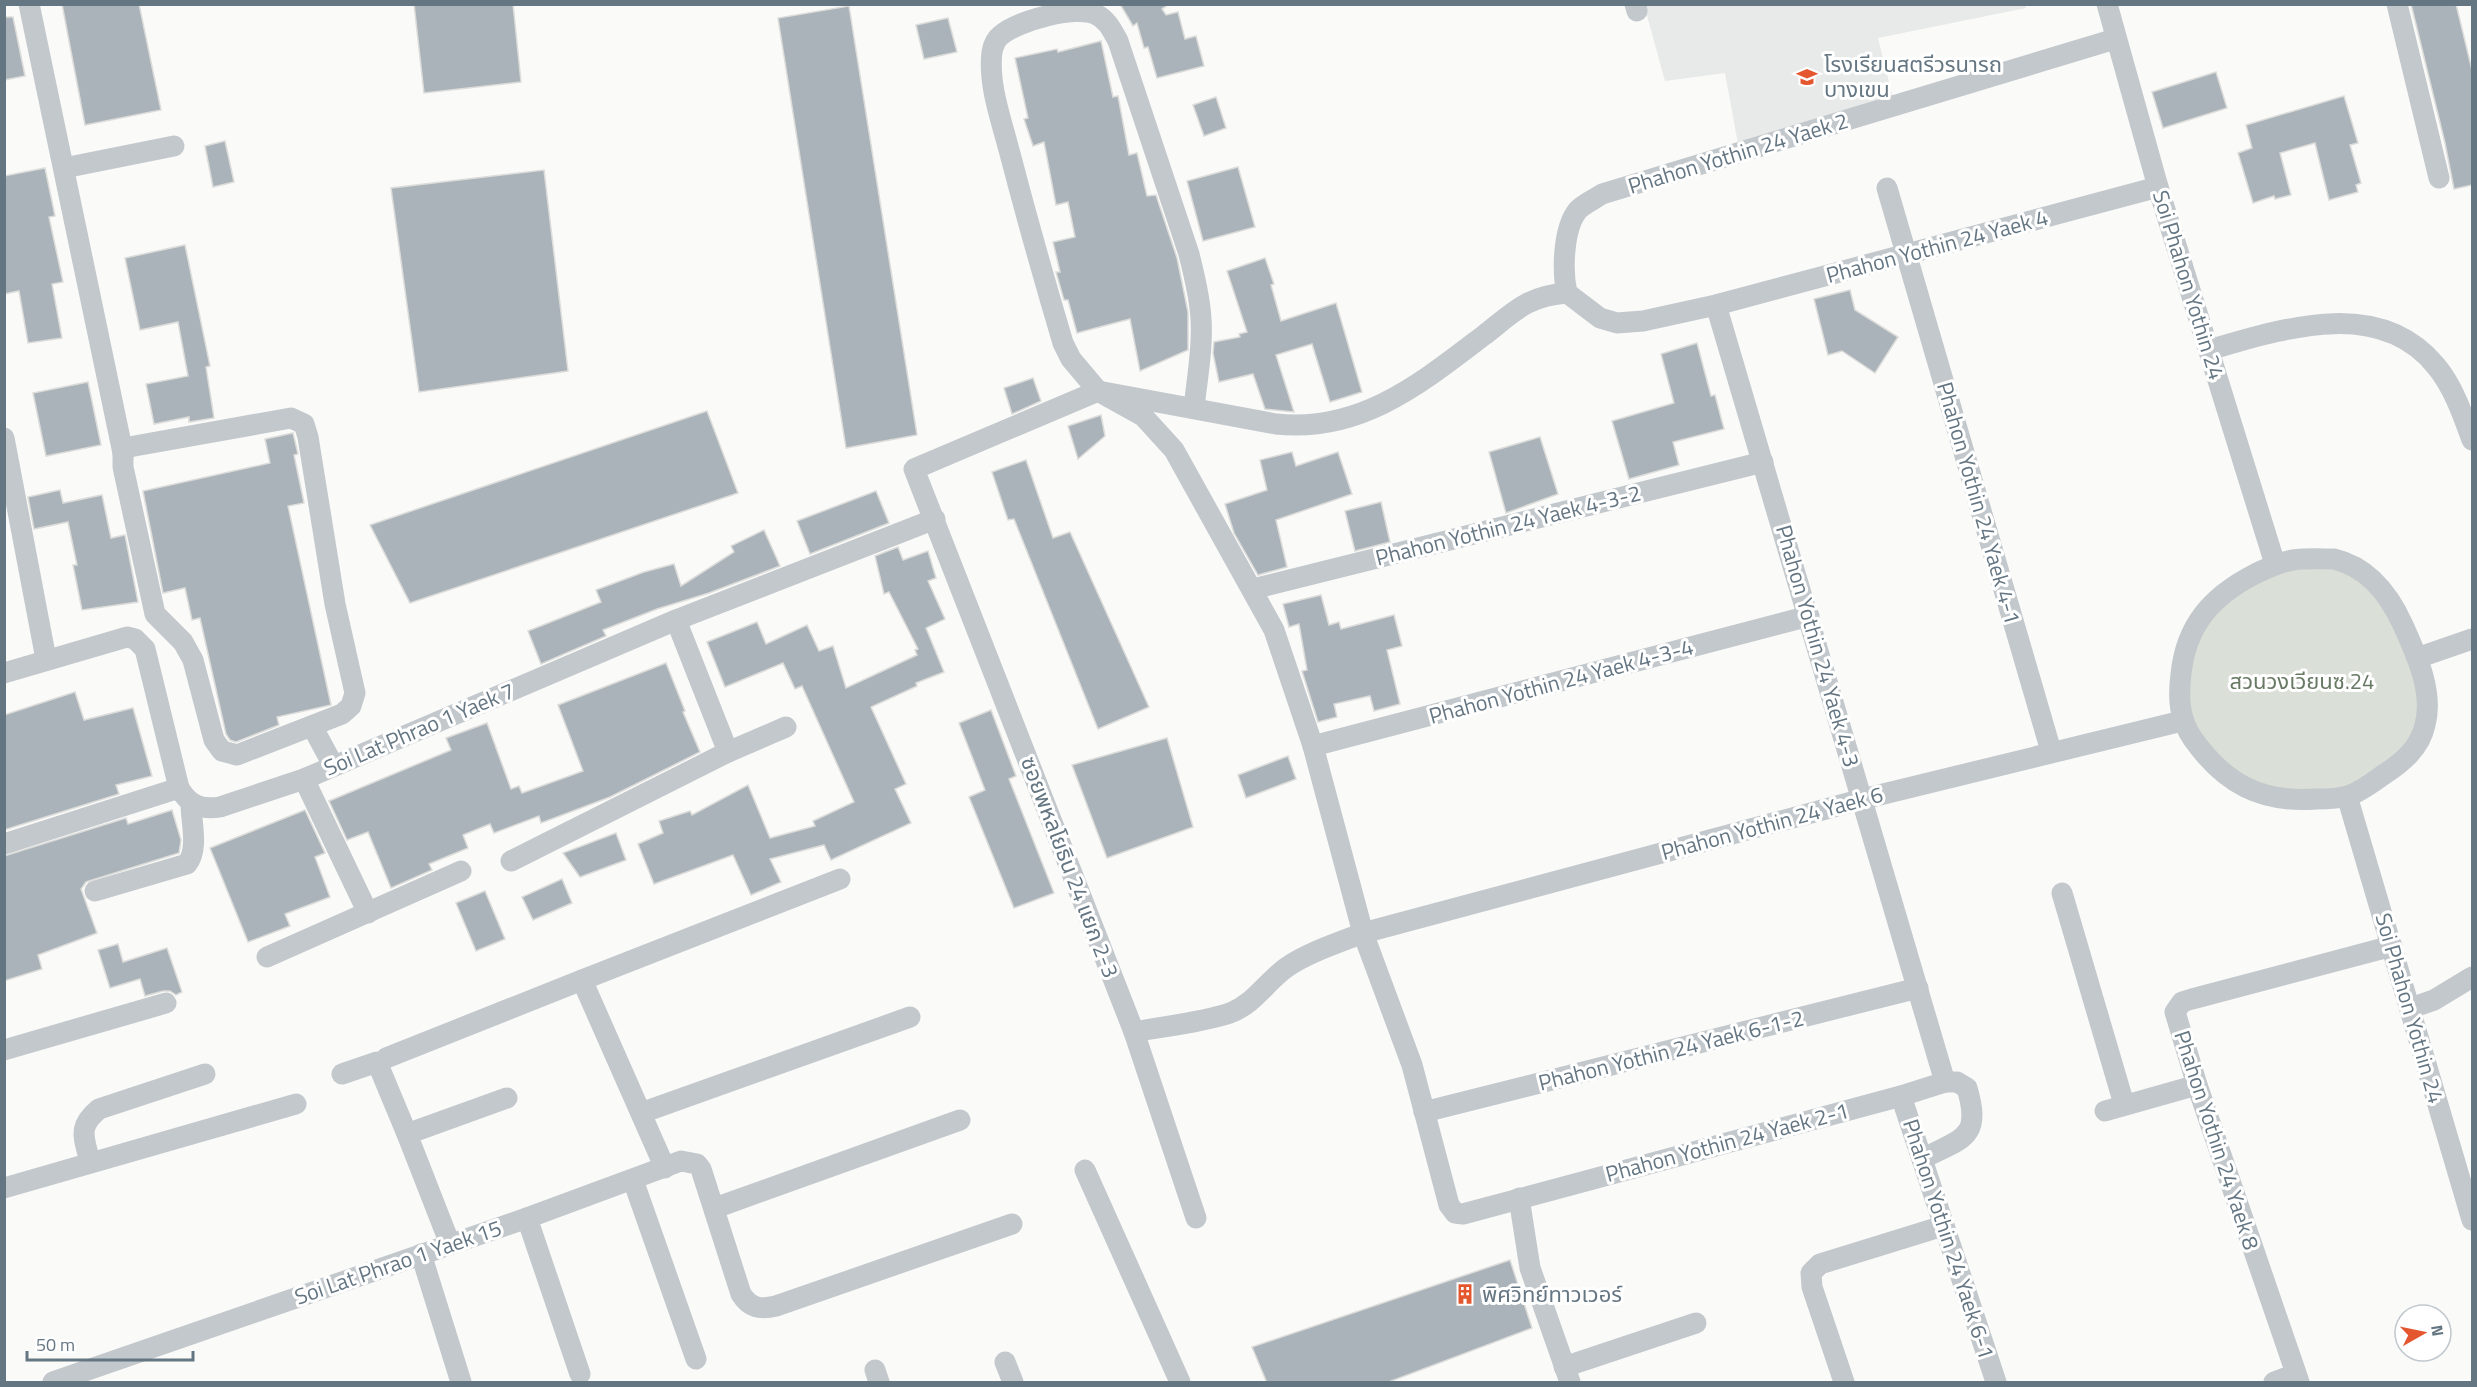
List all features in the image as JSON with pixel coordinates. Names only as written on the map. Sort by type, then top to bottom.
[{"type":"street","points":[[29,4],[155,614],[183,642],[193,660],[214,740],[222,751],[237,755],[342,714],[351,706],[355,693],[335,604],[312,456],[304,424],[291,418],[268,421],[129,447],[123,453]]},
{"type":"street","name":"Soi Phahon Yothin 24","points":[[2107,4],[2158,187],[2275,564]]},
{"type":"street","points":[[2397,4],[2439,178]]},
{"type":"street","points":[[1194,408],[1201,342],[1201,318],[1189,254],[1118,41],[1109,24],[1098,15],[1088,12],[1049,16],[1025,23],[1000,36],[993,48],[991,65],[998,104],[1022,200],[1063,343],[1071,359],[1098,391],[1194,408],[1299,426],[1365,412],[1389,402],[1412,389],[1530,301],[1549,295],[1567,293],[1600,318],[1617,323],[1643,321],[1716,305]]},
{"type":"street","name":"Phahon Yothin 24 Yaek 2","points":[[1567,293],[1564,280],[1568,232],[1578,210],[1602,194],[2115,39]]},
{"type":"street","points":[[64,168],[174,146]]},
{"type":"street","name":"Phahon Yothin 24 Yaek 4","points":[[1716,305],[2158,187]]},
{"type":"street","name":"Phahon Yothin 24 Yaek 4-1","points":[[1887,188],[2051,751]]},
{"type":"street","name":"Phahon Yothin 24 Yaek 4-3","points":[[1716,305],[1863,799],[1917,988],[1940,1083]]},
{"type":"street","points":[[2209,350],[2308,324],[2340,323],[2393,334],[2419,348],[2438,367],[2472,440]]},
{"type":"street","name":"ซอยพหลโยธิน 24 แยก 2-3","points":[[1098,391],[914,469],[1134,1032],[1196,1218]]},
{"type":"street","name":"Phahon Yothin 24 Yaek 2-1","points":[[1098,391],[1143,416],[1174,450],[1253,588],[1274,630],[1313,746],[1363,933],[1412,1065],[1449,1205],[1455,1214],[1463,1214],[1519,1197],[1901,1096],[1940,1083]]},
{"type":"street","points":[[4,438],[46,659]]},
{"type":"street","name":"Phahon Yothin 24 Yaek 4-3-2","points":[[1253,588],[1763,462]]},
{"type":"street","name":"Soi Lat Phrao 1 Yaek 7","points":[[185,796],[205,809],[220,807],[304,779],[676,620],[935,519]]},
{"type":"street","points":[[2334,559],[2351,563],[2364,571],[2386,596],[2399,617],[2417,658],[2425,685],[2427,706],[2426,724],[2420,741],[2408,756],[2390,771],[2347,796],[2282,800],[2248,789],[2228,777],[2210,760],[2182,721],[2179,688],[2181,669],[2195,627],[2204,611],[2228,590],[2275,564],[2293,560],[2334,559]]},
{"type":"street","name":"Phahon Yothin 24 Yaek 4-3-4","points":[[1313,746],[1809,616]]},
{"type":"street","points":[[676,620],[728,752]]},
{"type":"street","points":[[4,673],[127,637],[140,642],[145,649],[185,796],[194,845],[193,858],[188,864],[95,891]]},
{"type":"street","points":[[2417,658],[2472,639]]},
{"type":"street","name":"Phahon Yothin 24 Yaek 6","points":[[1134,1032],[1230,1012],[1253,1000],[1269,980],[1289,965],[1363,933],[1863,799],[2051,751],[2182,721]]},
{"type":"street","points":[[312,726],[333,765]]},
{"type":"street","points":[[511,861],[728,752],[786,728]]},
{"type":"street","points":[[304,779],[368,913]]},
{"type":"street","points":[[4,844],[185,796]]},
{"type":"street","name":"Soi Phahon Yothin 24","points":[[2347,796],[2472,1220]]},
{"type":"street","points":[[267,957],[461,871]]},
{"type":"street","points":[[387,1058],[840,879]]},
{"type":"street","points":[[2062,893],[2114,1107],[2197,1085]]},
{"type":"street","name":"Phahon Yothin 24 Yaek 8","points":[[2298,1378],[2197,1085],[2175,1012],[2182,1002],[2392,946]]},
{"type":"street","points":[[2411,1008],[2434,1000],[2472,977]]},
{"type":"street","points":[[582,980],[664,1168]]},
{"type":"street","name":"Phahon Yothin 24 Yaek 6-1-2","points":[[1424,1112],[1917,988]]},
{"type":"street","points":[[4,1050],[166,1003]]},
{"type":"street","points":[[641,1113],[910,1017]]},
{"type":"street","points":[[342,1074],[377,1062],[450,1244]]},
{"type":"street","points":[[90,1162],[83,1134],[87,1119],[99,1109],[205,1074]]},
{"type":"street","points":[[1922,1160],[1956,1142],[1971,1129],[1974,1117],[1967,1088],[1957,1082],[1940,1083]]},
{"type":"street","name":"Phahon Yothin 24 Yaek 6-1","points":[[1901,1096],[1996,1383]]},
{"type":"street","points":[[407,1134],[507,1098]]},
{"type":"street","points":[[4,1188],[296,1104]]},
{"type":"street","points":[[960,1120],[715,1208],[741,1294],[754,1308],[765,1309],[1012,1224]]},
{"type":"street","name":"Soi Lat Phrao 1 Yaek 15","points":[[53,1383],[527,1218],[681,1161],[697,1164],[701,1169],[715,1208]]},
{"type":"street","points":[[1085,1170],[1180,1383]]},
{"type":"street","points":[[633,1180],[696,1359]]},
{"type":"street","points":[[1519,1197],[1530,1268],[1567,1375],[1696,1323]]},
{"type":"street","points":[[527,1218],[580,1374]]},
{"type":"street","points":[[1844,1383],[1812,1287],[1811,1273],[1820,1264],[1943,1226]]},
{"type":"street","points":[[421,1254],[461,1383]]},
{"type":"street","points":[[1005,1362],[1013,1383]]},
{"type":"street","points":[[2274,1383],[2298,1378]]},
{"type":"shaded area","name":"โรงเรียนสตรีวรนารถ บางเขน","points":[[2025,4],[2026,8],[1878,38],[1893,98],[1738,144],[1725,73],[1665,81],[1644,5]]},
{"type":"green space","name":"สวนวงเวียนซ.24","points":[[2334,559],[2374,582],[2427,706],[2408,756],[2358,791],[2305,800],[2238,783],[2193,738],[2179,688],[2192,633],[2275,564]]},
{"type":"building","points":[[62,4],[139,4],[161,110],[85,125]]},
{"type":"building","points":[[414,4],[513,4],[521,82],[424,93]]},
{"type":"building","points":[[1120,4],[1169,4],[1162,9],[1166,15],[1178,12],[1185,39],[1196,36],[1204,66],[1157,78],[1148,47],[1144,48],[1137,23],[1133,26]]},
{"type":"building","points":[[2411,4],[2456,4],[2472,70],[2472,185],[2454,189]]},
{"type":"building","points":[[849,6],[917,435],[846,448],[778,18]]},
{"type":"building","points":[[4,17],[13,17],[25,76],[4,80]]},
{"type":"building","points":[[948,18],[957,52],[924,59],[916,25]]},
{"type":"building","points":[[1101,41],[1113,97],[1118,96],[1129,155],[1137,153],[1147,196],[1156,195],[1177,258],[1188,312],[1188,350],[1140,371],[1130,319],[1077,333],[1068,300],[1064,300],[1056,272],[1060,272],[1053,242],[1075,237],[1068,202],[1056,205],[1044,142],[1033,146],[1024,119],[1028,118],[1015,58],[1057,49],[1058,52]]},
{"type":"building","points":[[2216,72],[2227,108],[2163,128],[2152,92]]},
{"type":"building","points":[[2344,96],[2358,143],[2350,145],[2361,183],[2356,185],[2358,192],[2329,200],[2315,143],[2280,153],[2291,195],[2275,199],[2274,196],[2253,203],[2238,153],[2252,148],[2246,125]]},
{"type":"building","points":[[1216,97],[1226,128],[1204,136],[1193,105]]},
{"type":"building","points":[[225,141],[234,182],[213,187],[205,146]]},
{"type":"building","points":[[1238,167],[1255,227],[1203,241],[1187,181]]},
{"type":"building","points":[[45,168],[55,216],[49,217],[63,282],[52,284],[62,338],[28,343],[19,291],[4,294],[4,176]]},
{"type":"building","points":[[544,170],[568,371],[419,392],[391,188]]},
{"type":"building","points":[[185,245],[210,366],[206,367],[214,418],[189,422],[189,417],[154,424],[146,384],[188,376],[178,322],[140,330],[125,258]]},
{"type":"building","points":[[1265,258],[1274,284],[1271,285],[1281,321],[1336,303],[1362,392],[1330,402],[1312,344],[1276,355],[1294,412],[1265,409],[1253,374],[1219,382],[1213,353],[1214,342],[1240,337],[1239,334],[1247,332],[1227,271]]},
{"type":"building","points":[[1850,290],[1855,310],[1898,337],[1875,373],[1842,351],[1828,355],[1814,299]]},
{"type":"building","points":[[1697,343],[1711,396],[1715,395],[1724,429],[1673,442],[1679,465],[1629,479],[1612,421],[1674,403],[1661,354]]},
{"type":"building","points":[[1033,378],[1041,401],[1012,414],[1004,388]]},
{"type":"building","points":[[88,382],[101,445],[46,456],[33,393]]},
{"type":"building","points":[[707,411],[738,493],[410,603],[370,525]]},
{"type":"building","points":[[1101,415],[1105,436],[1078,459],[1068,426]]},
{"type":"building","points":[[293,433],[298,454],[294,455],[304,503],[288,506],[331,705],[277,717],[279,725],[236,742],[230,740],[226,734],[200,618],[192,620],[185,588],[163,593],[143,491],[270,463],[265,439]]},
{"type":"building","points":[[1540,437],[1558,494],[1506,513],[1489,452]]},
{"type":"building","points":[[1292,452],[1296,466],[1338,452],[1352,494],[1276,520],[1287,567],[1258,575],[1234,533],[1225,504],[1267,490],[1260,460]]},
{"type":"building","points":[[1026,460],[1053,538],[1070,532],[1149,707],[1098,729],[1014,519],[1008,520],[992,472]]},
{"type":"building","points":[[60,490],[63,503],[102,495],[111,538],[125,535],[138,602],[82,610],[73,565],[77,565],[68,522],[34,529],[28,497]]},
{"type":"building","points":[[876,491],[889,523],[810,554],[797,521]]},
{"type":"building","points":[[1381,502],[1390,542],[1355,551],[1345,511]]},
{"type":"building","points":[[764,530],[780,566],[603,630],[606,636],[541,664],[528,631],[601,602],[596,590],[644,572],[674,564],[681,586],[734,552],[731,546]]},
{"type":"building","points":[[898,547],[903,560],[928,551],[936,578],[928,581],[945,619],[926,628],[944,672],[916,683],[917,686],[871,707],[906,784],[895,789],[911,823],[831,860],[824,845],[770,859],[781,882],[751,895],[733,855],[654,884],[638,844],[663,833],[659,821],[690,811],[692,815],[748,785],[770,838],[815,826],[813,821],[854,802],[802,686],[795,689],[783,663],[725,687],[707,642],[757,622],[766,644],[807,625],[819,651],[833,646],[846,688],[917,655],[915,650],[918,649],[889,592],[884,594],[875,556]]},
{"type":"building","points":[[1321,595],[1329,625],[1339,622],[1341,629],[1394,615],[1402,646],[1387,650],[1400,704],[1374,711],[1370,696],[1334,704],[1337,717],[1318,722],[1302,671],[1307,670],[1299,624],[1289,627],[1283,604]]},
{"type":"building","points":[[666,663],[700,752],[610,797],[541,823],[539,816],[494,833],[490,824],[463,835],[468,848],[429,864],[432,870],[391,888],[368,832],[347,840],[329,801],[451,750],[446,738],[487,723],[511,789],[519,786],[522,793],[583,771],[558,705]]},
{"type":"building","points":[[75,692],[84,720],[133,708],[152,776],[116,785],[119,794],[4,830],[4,715]]},
{"type":"building","points":[[991,710],[1016,776],[1009,779],[1054,893],[1014,908],[969,797],[985,790],[959,723]]},
{"type":"building","points":[[1167,738],[1193,827],[1107,858],[1072,765]]},
{"type":"building","points":[[1288,756],[1296,779],[1246,798],[1238,775]]},
{"type":"building","points":[[172,810],[181,840],[179,853],[86,882],[81,889],[97,933],[38,955],[42,969],[4,981],[4,856],[126,818],[128,824]]},
{"type":"building","points":[[305,810],[325,853],[315,857],[330,897],[285,914],[290,926],[248,942],[210,848]]},
{"type":"building","points":[[616,833],[626,860],[580,877],[563,853]]},
{"type":"building","points":[[562,879],[572,903],[533,920],[522,897]]},
{"type":"building","points":[[485,891],[505,939],[476,951],[456,903]]},
{"type":"building","points":[[118,944],[123,962],[167,948],[182,992],[176,995],[170,991],[163,991],[145,996],[140,979],[110,988],[98,950]]},
{"type":"building","name":"พิศวิทย์ทาวเวอร์","points":[[1510,1260],[1532,1328],[1386,1383],[1267,1383],[1252,1347]]},
{"type":"place","name":"โรงเรียนสตรีวรนารถ บางเขน","points":[[1807,77]]},
{"type":"place","name":"พิศวิทย์ทาวเวอร์","points":[[1465,1294]]}]
